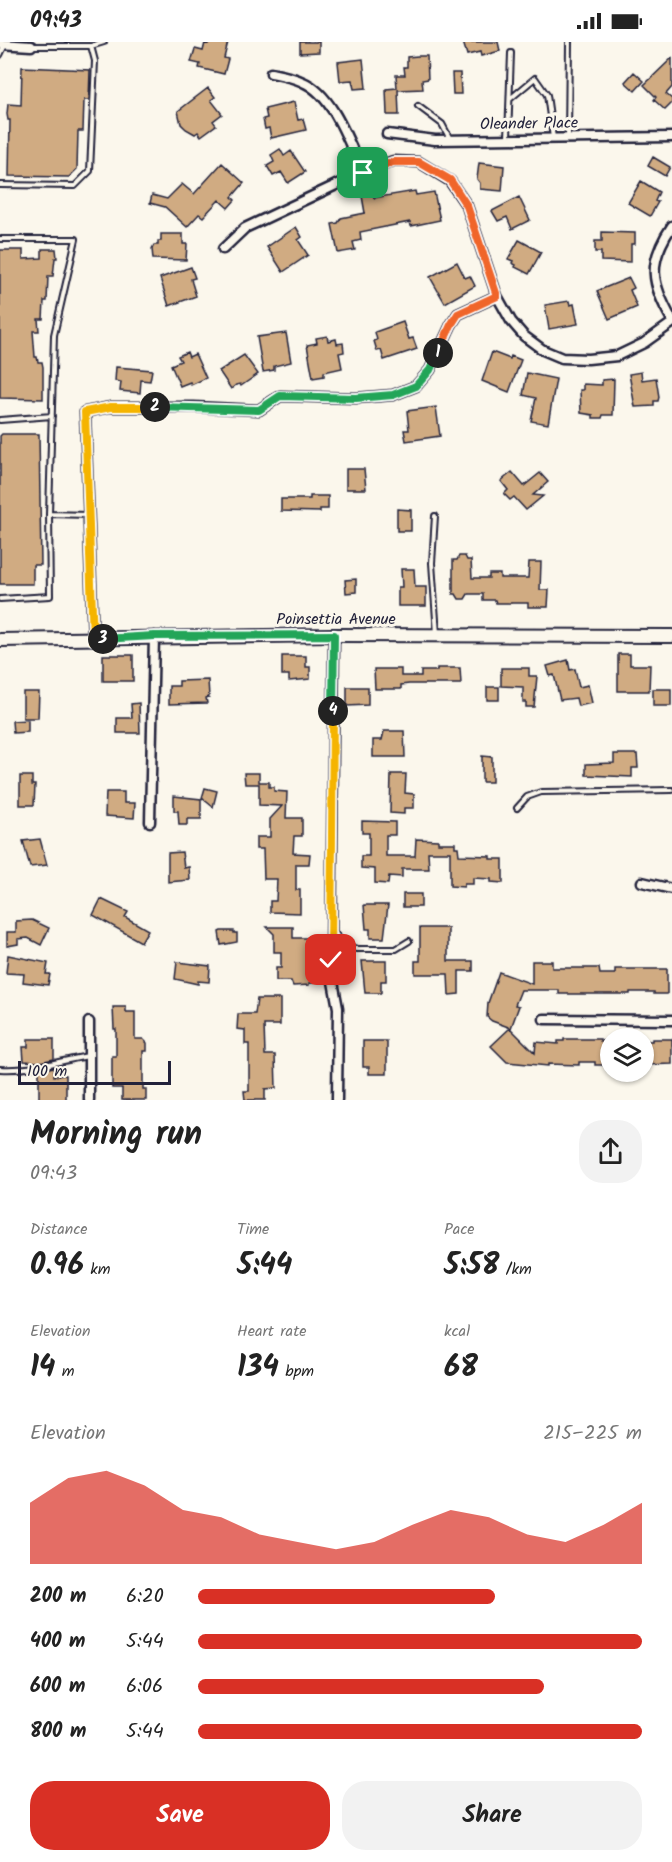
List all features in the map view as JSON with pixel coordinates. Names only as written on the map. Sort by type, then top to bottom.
[{"type":"street","points":[[4,43],[31,46]]},
{"type":"street","points":[[271,72],[303,82],[318,91],[334,111],[363,173]]},
{"type":"street","name":"Oleander Place","points":[[387,134],[451,140],[672,137]]},
{"type":"street","points":[[223,249],[245,228],[363,173],[393,162],[419,162],[450,180],[467,206],[497,296],[511,321],[524,336],[543,350],[561,358],[588,360],[616,356],[644,343],[672,322],[658,296],[655,261],[661,242],[672,226]]},
{"type":"street","points":[[93,640],[85,412],[111,407],[259,410],[280,396],[356,398],[393,395],[416,386],[430,370],[458,314],[497,296]]},
{"type":"street","points":[[334,635],[331,971],[338,1008],[337,1100]]},
{"type":"street","points":[[150,822],[154,636]]},
{"type":"street","name":"Poinsettia Avenue","points":[[0,640],[93,640],[154,636],[672,636]]},
{"type":"street","points":[[642,882],[672,889]]},
{"type":"street","points":[[544,1019],[672,1020]]},
{"type":"street","points":[[89,1022],[89,1100]]},
{"type":"lane","points":[[31,46],[91,46],[104,42]]},
{"type":"lane","points":[[568,138],[569,42]]},
{"type":"lane","points":[[0,55],[4,43]]},
{"type":"lane","points":[[0,185],[75,186],[90,171],[95,61],[91,46]]},
{"type":"lane","points":[[508,139],[511,52]]},
{"type":"lane","points":[[510,99],[535,78],[547,95],[553,138]]},
{"type":"lane","points":[[418,106],[442,124],[451,140]]},
{"type":"lane","points":[[0,239],[76,239],[54,335],[49,514],[50,596],[0,599]]},
{"type":"lane","points":[[0,420],[52,416]]},
{"type":"lane","points":[[49,514],[89,515]]},
{"type":"lane","points":[[435,516],[432,563],[437,635]]},
{"type":"lane","points":[[517,808],[527,796],[541,792],[672,790]]},
{"type":"lane","points":[[331,930],[345,945],[357,949],[396,950],[409,941]]},
{"type":"lane","points":[[0,1069],[14,1070],[51,1065],[89,1056]]},
{"type":"building","points":[[228,42],[224,58],[228,59],[224,74],[199,68],[200,64],[191,62],[195,49],[203,51],[205,43]]},
{"type":"building","points":[[300,42],[319,42],[319,52],[300,53]]},
{"type":"building","points":[[463,42],[498,42],[500,51],[481,56],[480,52],[467,55]]},
{"type":"building","points":[[427,56],[428,79],[422,80],[423,89],[398,90],[399,115],[387,115],[386,89],[397,88],[396,75],[405,75],[404,67],[407,67],[407,57]]},
{"type":"building","points":[[672,58],[672,87],[666,94],[672,99],[672,103],[665,110],[654,100],[656,97],[644,85]]},
{"type":"building","points":[[363,59],[366,88],[354,89],[352,80],[340,81],[338,62]]},
{"type":"building","points":[[22,67],[90,70],[89,100],[84,100],[83,131],[78,131],[77,169],[69,177],[9,176],[8,104],[21,105]]},
{"type":"building","points":[[634,72],[644,81],[635,91],[625,82]]},
{"type":"building","points":[[452,73],[460,73],[461,94],[453,94]]},
{"type":"building","points":[[208,88],[215,97],[211,100],[222,114],[213,121],[216,125],[201,136],[198,132],[195,134],[181,124],[178,111]]},
{"type":"building","points":[[294,102],[298,120],[303,119],[306,130],[271,138],[269,128],[265,129],[263,119],[267,118],[265,109]]},
{"type":"building","points":[[280,149],[284,156],[291,151],[305,172],[288,183],[281,172],[273,176],[267,166],[274,162],[271,155]]},
{"type":"building","points":[[653,157],[670,167],[665,176],[648,166]]},
{"type":"building","points":[[222,163],[244,183],[232,197],[235,200],[228,208],[219,200],[203,217],[199,214],[187,227],[165,207],[150,203],[152,195],[167,199],[182,184],[194,194]]},
{"type":"building","points":[[479,163],[504,166],[502,191],[480,189],[477,179]]},
{"type":"building","points":[[641,181],[659,192],[655,201],[658,202],[650,216],[628,203]]},
{"type":"building","points":[[415,191],[416,195],[434,192],[440,220],[411,226],[410,222],[360,232],[361,240],[353,242],[355,250],[338,253],[332,224],[338,223],[341,218],[365,213],[362,196],[373,194],[374,198]]},
{"type":"building","points":[[519,197],[530,220],[512,229],[507,217],[498,221],[492,211]]},
{"type":"building","points":[[296,227],[302,237],[298,240],[308,255],[283,272],[267,247]]},
{"type":"building","points":[[602,232],[635,233],[635,244],[631,244],[631,262],[601,261],[601,252],[595,252],[595,241],[602,241]]},
{"type":"building","points":[[161,234],[183,234],[183,244],[187,244],[186,260],[153,259],[152,249],[154,245],[158,245],[158,241],[161,241]]},
{"type":"building","points":[[519,240],[541,252],[529,274],[515,267],[513,261],[508,259]]},
{"type":"building","points":[[42,249],[56,249],[57,258],[55,258],[53,276],[48,276],[47,301],[44,301],[43,319],[38,319],[39,331],[33,331],[35,357],[38,362],[42,362],[43,367],[43,399],[0,398],[0,250],[23,250],[23,259],[42,258]]},
{"type":"building","points":[[457,262],[465,278],[470,276],[475,286],[445,303],[430,277]]},
{"type":"building","points":[[191,267],[195,278],[191,279],[196,296],[169,306],[160,278]]},
{"type":"building","points":[[629,278],[634,288],[630,290],[637,307],[609,319],[597,291]]},
{"type":"building","points":[[569,301],[570,305],[574,304],[578,324],[549,329],[545,305]]},
{"type":"building","points":[[403,322],[409,339],[413,338],[417,349],[384,360],[381,350],[377,351],[374,341],[377,340],[375,332]]},
{"type":"building","points":[[286,333],[291,362],[274,366],[274,370],[263,372],[257,337]]},
{"type":"building","points":[[327,336],[328,341],[336,339],[337,344],[343,343],[344,352],[339,353],[342,368],[324,372],[324,376],[313,378],[307,345],[317,343],[316,338]]},
{"type":"building","points":[[187,352],[189,357],[195,354],[206,378],[191,385],[190,382],[180,386],[171,365],[181,361],[178,356]]},
{"type":"building","points":[[492,352],[510,359],[511,356],[521,360],[509,392],[482,381]]},
{"type":"building","points":[[244,355],[258,374],[241,386],[236,385],[231,389],[219,371]]},
{"type":"building","points":[[116,367],[152,370],[150,381],[141,380],[140,393],[120,391],[121,382],[115,381]]},
{"type":"building","points":[[641,372],[642,380],[656,378],[659,397],[658,401],[654,401],[654,406],[635,407],[629,374]]},
{"type":"building","points":[[527,373],[556,379],[548,424],[531,421],[536,398],[523,395]]},
{"type":"building","points":[[614,379],[613,415],[593,418],[593,415],[581,413],[580,390],[583,390],[583,384],[602,385],[602,380]]},
{"type":"building","points":[[436,407],[440,436],[406,441],[404,430],[409,430],[407,411]]},
{"type":"building","points":[[2,434],[39,434],[41,565],[33,565],[33,584],[0,584],[0,436]]},
{"type":"building","points":[[346,469],[364,469],[366,489],[346,489]]},
{"type":"building","points":[[512,472],[524,486],[540,473],[548,482],[533,495],[543,496],[526,510],[514,497],[510,500],[504,494],[508,490],[501,481]]},
{"type":"building","points":[[310,496],[328,496],[328,509],[320,509],[320,512],[281,511],[281,499],[310,499]]},
{"type":"building","points":[[397,509],[411,510],[411,531],[397,531]]},
{"type":"building","points":[[459,556],[465,556],[467,560],[471,560],[472,578],[489,578],[489,574],[500,574],[500,578],[528,578],[529,562],[541,562],[540,590],[549,590],[548,607],[528,607],[528,603],[496,603],[495,600],[483,600],[483,594],[468,594],[465,599],[459,599],[456,594],[453,594],[453,560],[457,560]]},
{"type":"building","points":[[401,569],[414,569],[415,587],[426,587],[426,606],[398,606],[398,587],[402,587]]},
{"type":"building","points":[[356,579],[356,592],[346,593],[345,580]]},
{"type":"building","points":[[618,654],[630,654],[630,665],[650,665],[649,691],[618,691]]},
{"type":"building","points":[[103,655],[133,655],[133,681],[103,681]]},
{"type":"building","points":[[282,656],[306,656],[306,667],[310,667],[310,679],[289,681],[289,675],[282,675]]},
{"type":"building","points":[[568,660],[570,670],[575,669],[579,687],[588,685],[592,703],[578,706],[576,698],[560,700],[554,675],[550,676],[547,666]]},
{"type":"building","points":[[437,668],[460,668],[461,684],[409,684],[401,685],[401,689],[375,689],[374,669],[401,669],[401,676],[421,676],[421,671],[437,671]]},
{"type":"building","points":[[501,668],[529,668],[529,676],[537,676],[534,707],[526,707],[526,702],[523,702],[523,687],[501,686]]},
{"type":"building","points":[[208,680],[207,703],[169,704],[169,686],[179,686],[179,681]]},
{"type":"building","points":[[347,687],[368,687],[368,705],[347,706]]},
{"type":"building","points":[[487,687],[499,687],[499,700],[487,700]]},
{"type":"building","points":[[653,689],[671,689],[671,706],[653,706]]},
{"type":"building","points":[[23,692],[39,692],[38,718],[23,718]]},
{"type":"building","points":[[139,703],[140,733],[117,733],[117,718],[132,718],[131,704]]},
{"type":"building","points":[[28,720],[28,732],[13,733],[12,721]]},
{"type":"building","points":[[384,731],[404,731],[405,757],[373,757],[373,740],[382,740]]},
{"type":"building","points":[[614,754],[637,754],[638,768],[632,768],[632,777],[586,775],[586,764],[614,763]]},
{"type":"building","points":[[482,756],[492,757],[492,782],[482,782]]},
{"type":"building","points":[[244,773],[259,773],[259,782],[269,782],[269,787],[274,787],[274,791],[287,792],[286,818],[302,818],[302,836],[294,836],[293,853],[310,854],[309,864],[296,864],[296,890],[300,890],[300,913],[270,912],[270,901],[276,901],[277,879],[264,879],[263,849],[256,849],[256,837],[270,837],[270,819],[282,806],[259,805],[259,784],[245,784]]},
{"type":"building","points":[[391,774],[406,774],[405,793],[414,794],[414,808],[404,808],[404,814],[390,813]]},
{"type":"building","points":[[20,776],[32,776],[32,785],[35,785],[34,805],[20,805]]},
{"type":"building","points":[[205,788],[217,791],[213,807],[202,798]]},
{"type":"building","points":[[106,792],[124,792],[124,803],[135,803],[134,818],[105,816]]},
{"type":"building","points":[[174,796],[201,799],[201,819],[187,819],[187,825],[179,825],[178,811],[174,811]]},
{"type":"building","points":[[362,821],[395,822],[395,835],[386,835],[386,856],[415,856],[416,839],[455,843],[459,855],[490,856],[490,859],[503,859],[503,883],[491,882],[491,879],[473,878],[473,884],[464,884],[464,887],[450,886],[450,852],[428,852],[429,869],[402,869],[402,877],[389,876],[388,884],[375,883],[375,869],[361,868],[361,856],[369,856],[369,833],[362,833]]},
{"type":"building","points":[[40,839],[47,865],[30,867],[23,841]]},
{"type":"building","points":[[182,852],[184,868],[189,867],[190,880],[168,882],[168,853]]},
{"type":"building","points":[[403,894],[421,894],[421,907],[403,907]]},
{"type":"building","points":[[101,899],[128,912],[125,917],[148,930],[141,942],[93,915]]},
{"type":"building","points":[[364,905],[388,905],[384,938],[370,938],[370,929],[366,929]]},
{"type":"building","points":[[32,920],[49,928],[41,945],[28,938],[18,939],[18,944],[7,946],[7,932],[16,932],[16,921]]},
{"type":"building","points":[[267,927],[293,927],[293,938],[307,938],[307,963],[309,963],[309,968],[313,968],[313,983],[293,986],[291,981],[276,981],[276,968],[281,968],[281,952],[274,952],[274,934]]},
{"type":"building","points":[[420,928],[448,928],[448,961],[473,961],[473,971],[459,971],[459,994],[449,995],[448,974],[415,974],[415,961],[420,961]]},
{"type":"building","points":[[219,932],[237,933],[237,942],[221,945]]},
{"type":"building","points":[[8,955],[48,963],[46,974],[50,974],[48,985],[23,982],[24,974],[6,973]]},
{"type":"building","points":[[362,961],[386,961],[386,981],[381,981],[381,993],[365,993]]},
{"type":"building","points":[[532,961],[552,961],[552,968],[599,968],[600,974],[615,974],[615,969],[667,969],[667,994],[630,992],[630,994],[559,994],[559,990],[521,990],[515,1005],[519,1006],[511,1028],[492,1021],[487,1017],[488,1003],[499,972],[532,984]]},
{"type":"building","points":[[177,962],[210,966],[209,982],[198,981],[198,984],[175,979]]},
{"type":"building","points":[[257,999],[280,999],[280,1025],[264,1025],[265,1055],[275,1055],[276,1088],[265,1089],[265,1100],[245,1100],[244,1091],[249,1091],[249,1044],[245,1044],[245,1030],[237,1029],[238,1014],[255,1014]]},
{"type":"building","points":[[113,1007],[126,1007],[126,1012],[135,1012],[135,1039],[143,1039],[147,1043],[147,1051],[143,1051],[143,1089],[146,1089],[146,1100],[122,1100],[122,1088],[112,1088],[112,1056],[116,1056]]},
{"type":"building","points":[[510,1028],[535,1053],[536,1042],[558,1044],[558,1041],[564,1041],[564,1039],[600,1039],[600,1065],[595,1065],[595,1062],[579,1062],[579,1065],[548,1064],[548,1066],[507,1062],[491,1046]]},
{"type":"building","points":[[28,1039],[54,1039],[54,1059],[39,1062],[24,1061],[23,1047],[28,1047]]},
{"type":"building","points":[[654,1039],[672,1039],[672,1064],[654,1065]]},
{"type":"building","points":[[363,1041],[387,1041],[387,1074],[369,1074],[369,1067],[363,1067]]},
{"type":"building","points":[[54,1067],[54,1076],[66,1075],[66,1100],[39,1100],[39,1070]]},
{"type":"route","points":[[331,960],[334,635],[154,636],[93,640],[85,412],[111,407],[259,410],[280,396],[356,398],[393,395],[416,386],[430,370],[458,314],[497,296],[467,206],[450,180],[419,162],[393,162],[363,173]]}]
